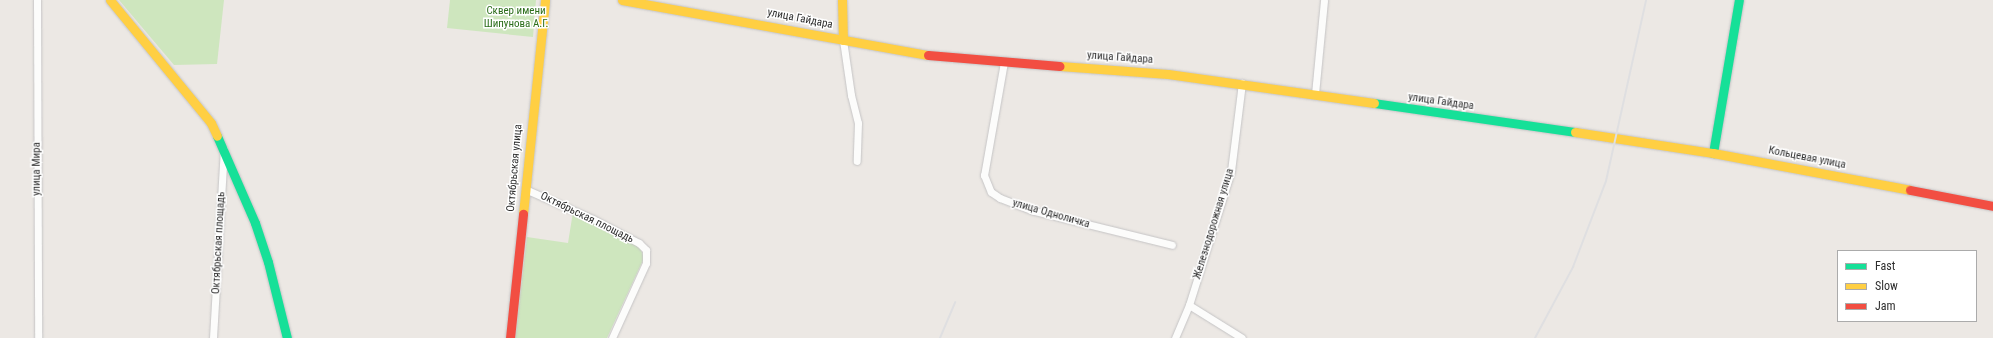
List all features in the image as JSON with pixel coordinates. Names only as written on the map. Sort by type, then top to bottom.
[{"type":"main road","points":[[110,0],[211,123],[224,148],[266,256],[287,338]]},
{"type":"main road","name":"Октябрьская улица","points":[[510,338],[545,0]]},
{"type":"main road","name":"улица Гайдара","points":[[622,0],[943,58],[1168,74],[1242,83],[1414,111],[1617,138]]},
{"type":"main road","points":[[842,0],[843,40]]},
{"type":"main road","points":[[1713,153],[1739,0]]},
{"type":"main road","name":"Кольцевая улица","points":[[1617,138],[1713,153],[1993,206]]},
{"type":"street","name":"улица Мира","points":[[37,0],[38,338]]},
{"type":"street","points":[[1315,94],[1324,0]]},
{"type":"street","points":[[843,40],[858,123],[857,161]]},
{"type":"street","name":"улица Одноличка","points":[[1004,62],[984,175],[991,192],[1005,201],[1034,211],[1172,245]]},
{"type":"street","name":"Железнодорожная улица","points":[[1176,338],[1189,305],[1231,171],[1242,83]]},
{"type":"street","name":"Октябрьская площадь","points":[[213,338],[224,148]]},
{"type":"street","name":"Октябрьская площадь","points":[[525,189],[593,219],[639,243],[646,250],[646,263],[612,338]]},
{"type":"street","points":[[1189,305],[1242,338]]},
{"type":"green space","points":[[119,0],[224,0],[217,64],[174,65]]},
{"type":"green space","name":"Сквер имени Шипунова А.Г.","points":[[450,0],[536,0],[533,37],[447,28]]},
{"type":"green space","points":[[573,212],[639,245],[644,258],[607,338],[515,338],[527,237],[568,243]]},
{"type":"railway","points":[[1535,338],[1573,267],[1606,181],[1646,0]]},
{"type":"railway","points":[[940,338],[955,302]]},
{"type":"traffic: fast","points":[[1713,153],[1739,0]]},
{"type":"traffic: fast","points":[[1374,103],[1575,132]]},
{"type":"traffic: fast","points":[[217,136],[255,223],[268,262],[287,338]]},
{"type":"traffic: slow","points":[[110,0],[211,123],[217,136]]},
{"type":"traffic: slow","points":[[523,214],[545,0]]},
{"type":"traffic: slow","points":[[622,0],[928,55]]},
{"type":"traffic: slow","points":[[842,0],[843,40]]},
{"type":"traffic: slow","points":[[1060,66],[1168,74],[1374,103]]},
{"type":"traffic: slow","points":[[1575,132],[1713,153],[1910,190]]},
{"type":"traffic: jam","points":[[928,55],[1060,66]]},
{"type":"traffic: jam","points":[[1910,190],[1993,206]]},
{"type":"traffic: jam","points":[[510,338],[523,214]]}]
